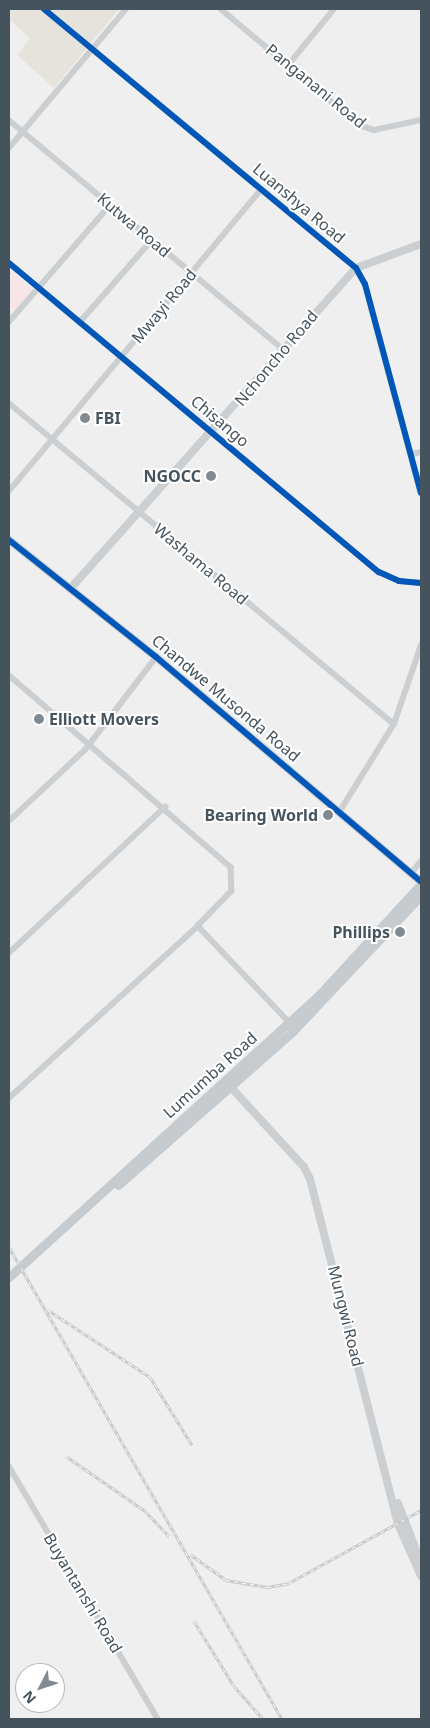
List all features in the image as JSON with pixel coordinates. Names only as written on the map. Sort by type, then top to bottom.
[{"type":"main road","name":"Nchoncho Road","points":[[70,589],[137,510],[213,432],[283,349],[356,268],[421,244]]},
{"type":"main road","name":"Chandwe Musonda Road","points":[[9,540],[156,657],[340,810],[413,871],[421,883]]},
{"type":"main road","name":"Lumumba Road","points":[[9,1284],[229,1082],[290,1023],[421,883]]},
{"type":"main road","name":"Lumumba Road","points":[[9,1278],[327,997],[421,895]]},
{"type":"main road","name":"Mungwi Road","points":[[229,1082],[307,1162],[314,1177],[400,1512],[421,1563]]},
{"type":"main road","name":"Mungwi Road","points":[[229,1082],[304,1167],[310,1179],[398,1524],[421,1576]]},
{"type":"street","name":"Luanshya Road","points":[[44,9],[356,268],[365,284],[413,454],[421,493]]},
{"type":"street","points":[[9,148],[126,9]]},
{"type":"street","name":"Panganani Road","points":[[221,9],[361,126],[374,130],[421,120]]},
{"type":"street","points":[[289,64],[334,9]]},
{"type":"street","name":"Kutwa Road","points":[[9,120],[283,349]]},
{"type":"street","name":"Mwayi Road","points":[[9,491],[262,190]]},
{"type":"street","points":[[9,322],[110,205]]},
{"type":"street","points":[[79,323],[152,240]]},
{"type":"street","name":"Chisango","points":[[9,263],[379,572],[399,581],[421,584]]},
{"type":"street","name":"Washama Road","points":[[9,403],[394,724]]},
{"type":"street","points":[[413,454],[421,452]]},
{"type":"street","points":[[340,810],[394,724],[421,647]]},
{"type":"street","points":[[9,821],[80,755],[88,741],[156,657]]},
{"type":"street","points":[[9,676],[88,741],[227,861],[235,875],[228,898],[9,1098]]},
{"type":"street","points":[[9,953],[165,808]]},
{"type":"street","points":[[413,871],[421,860]]},
{"type":"street","points":[[198,926],[290,1023]]},
{"type":"street","name":"Buyantanshi Road","points":[[9,1466],[158,1719]]},
{"type":"shaded area","points":[[9,9],[119,9],[54,88],[17,55],[30,38],[9,19]]},
{"type":"shaded area","points":[[9,269],[33,289],[15,311],[9,306]]},
{"type":"railway","points":[[9,1247],[282,1719]]},
{"type":"railway","points":[[48,1310],[150,1377],[192,1445]]},
{"type":"railway","points":[[66,1456],[145,1511],[169,1536]]},
{"type":"railway","points":[[190,1554],[226,1580],[267,1587],[289,1583],[421,1510]]},
{"type":"railway","points":[[194,1621],[234,1686],[263,1719]]},
{"type":"cycle path","points":[[44,9],[356,268],[365,284],[421,493]]},
{"type":"cycle path","points":[[9,263],[379,572],[399,581],[421,583]]},
{"type":"cycle path","points":[[9,540],[156,657],[421,882]]},
{"type":"place","name":"FBI","points":[[85,418]]},
{"type":"place","name":"NGOCC","points":[[211,476]]},
{"type":"place","name":"Elliott Movers","points":[[39,719]]},
{"type":"place","name":"Bearing World","points":[[328,815]]},
{"type":"place","name":"Phillips","points":[[400,932]]}]
